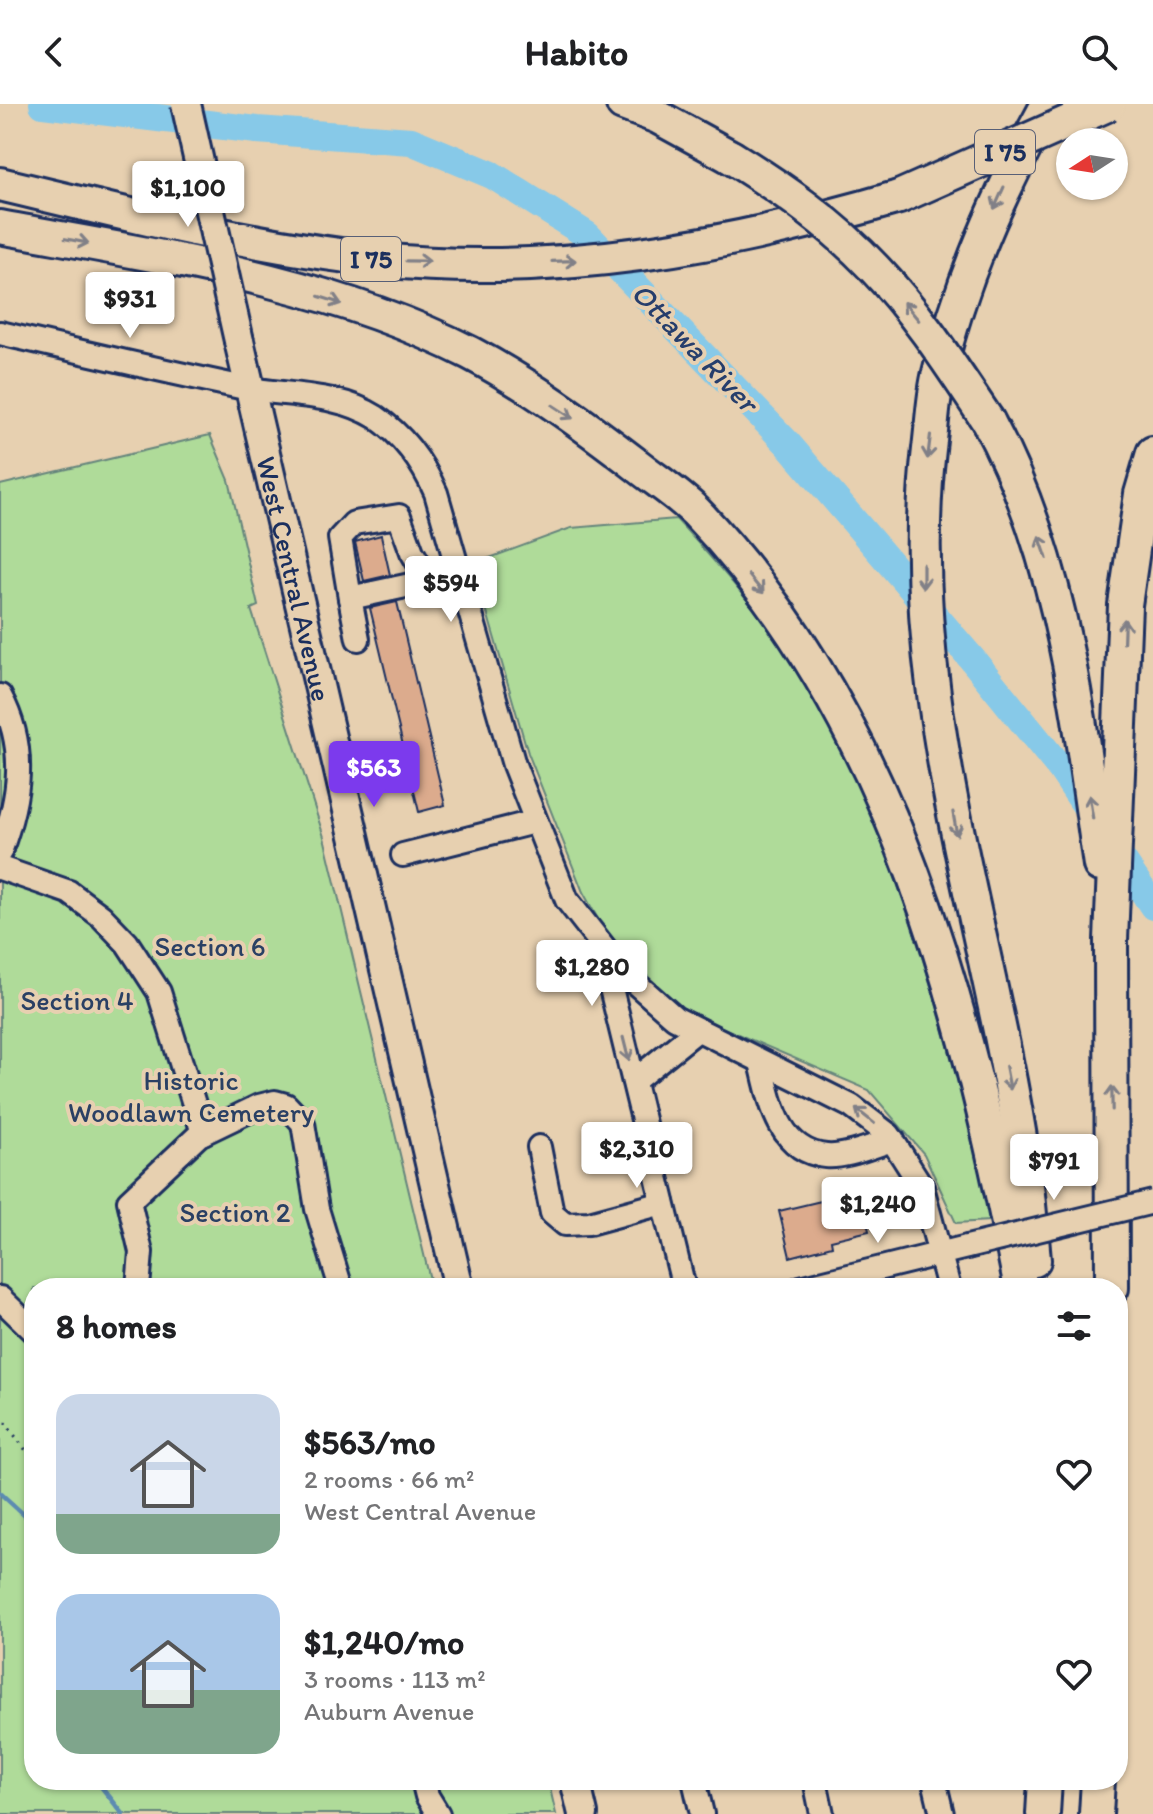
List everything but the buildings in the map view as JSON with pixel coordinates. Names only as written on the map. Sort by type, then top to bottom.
[{"type":"highway","points":[[623,104],[658,117],[794,196],[875,268],[924,327],[988,421],[1026,499],[1063,623],[1111,952]]},
{"type":"highway","points":[[1036,1278],[1024,1164],[942,747],[923,608],[923,498],[937,381],[959,297],[1003,189],[1048,104]]},
{"type":"highway","name":"I 75","points":[[0,184],[257,242],[382,260],[486,263],[618,259],[808,224],[899,197],[1109,104]]},
{"type":"highway","points":[[0,227],[168,258],[304,292],[389,319],[470,353],[528,389],[597,434],[694,509],[760,589],[812,660],[903,848],[973,1061],[1019,1278]]},
{"type":"highway","points":[[1112,1278],[1111,952],[1125,605],[1141,494],[1153,453]]},
{"type":"highway","points":[[1043,1814],[1044,1790]]},
{"type":"highway","points":[[1096,1814],[1097,1790]]},
{"type":"main road","name":"West Central Avenue","points":[[186,104],[457,1278]]},
{"type":"main road","points":[[577,1790],[583,1814]]},
{"type":"street","points":[[0,333],[250,389],[333,400],[370,414],[400,437],[430,480],[461,573],[514,765],[567,900],[583,923],[651,1000],[696,1031],[851,1106],[893,1140],[922,1187],[946,1278]]},
{"type":"street","points":[[358,639],[340,538],[354,523],[399,516],[412,552],[429,581]]},
{"type":"street","points":[[350,598],[461,573]]},
{"type":"street","points":[[0,696],[16,734],[20,765],[0,852]]},
{"type":"street","points":[[403,855],[534,822]]},
{"type":"street","points":[[0,868],[69,892],[101,916],[127,943],[159,992],[203,1133]]},
{"type":"street","points":[[583,923],[609,980],[682,1278]]},
{"type":"street","points":[[634,1081],[696,1031]]},
{"type":"street","points":[[761,1062],[774,1117],[797,1145],[827,1156],[893,1140]]},
{"type":"street","points":[[139,1278],[141,1252],[129,1201],[203,1133],[267,1103],[286,1105],[301,1117],[324,1239],[338,1278]]},
{"type":"street","points":[[539,1147],[552,1213],[565,1224],[589,1223],[663,1203]]},
{"type":"street","points":[[841,1278],[1153,1202]]},
{"type":"street","points":[[0,1298],[24,1321]]},
{"type":"street","points":[[426,1790],[438,1814]]},
{"type":"street","points":[[696,1790],[702,1814]]},
{"type":"street","points":[[817,1790],[822,1814]]},
{"type":"street","points":[[936,1790],[942,1814]]},
{"type":"path","points":[[0,1416],[24,1448]]},
{"type":"green space","name":"Historic Woodlawn Cemetery","points":[[210,435],[229,480],[258,606],[251,609],[324,837],[430,1278],[24,1278],[24,1790],[550,1790],[556,1814],[0,1814],[0,485]]},
{"type":"green space","points":[[676,519],[733,583],[786,652],[847,761],[874,823],[920,950],[974,1146],[990,1211],[989,1221],[956,1223],[924,1154],[869,1090],[686,1012],[660,994],[614,948],[583,892],[528,753],[473,564],[571,528]]},
{"type":"waterway","name":"Ottawa River","points":[[43,104],[257,130],[411,141],[492,175],[587,235],[788,444],[972,659],[1061,769],[1153,906]]},
{"type":"waterway","points":[[0,1493],[24,1515]]},
{"type":"waterway","points":[[104,1790],[123,1814]]},
{"type":"park label","name":"Section 6","points":[[210,946]]},
{"type":"park label","name":"Section 4","points":[[77,1000]]},
{"type":"park label","name":"Section 2","points":[[235,1212]]}]
